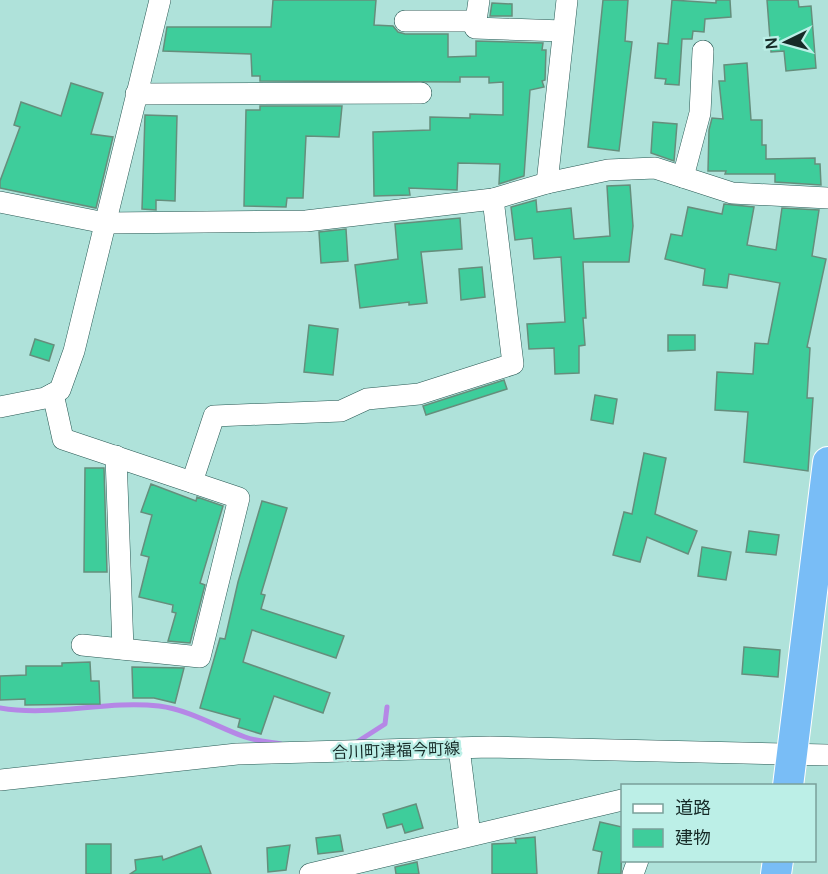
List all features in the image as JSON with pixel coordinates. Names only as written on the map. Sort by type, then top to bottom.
[{"type":"highway","points":[[788,784],[822,544],[828,462]]},
{"type":"street","points":[[0,407],[45,398],[60,390],[74,351],[160,0]]},
{"type":"street","points":[[548,183],[567,0]]},
{"type":"street","points":[[405,21],[477,10],[475,28],[563,32]]},
{"type":"street","points":[[683,177],[700,113],[704,51]]},
{"type":"street","points":[[136,94],[422,93]]},
{"type":"street","points":[[0,202],[105,223],[306,220],[493,199],[548,183],[608,170],[655,168],[732,193],[828,198]]},
{"type":"street","points":[[192,482],[214,416],[341,411],[367,399],[419,394],[513,364],[493,199]]},
{"type":"street","points":[[53,394],[63,439],[239,498],[200,657],[82,645]]},
{"type":"street","points":[[116,456],[123,649]]},
{"type":"street","points":[[459,748],[470,835]]},
{"type":"street","name":"合川町津福今町線","points":[[0,780],[237,754],[459,748],[828,755]]},
{"type":"street","points":[[310,874],[621,800]]},
{"type":"building","points":[[273,0],[376,0],[374,25],[393,26],[398,32],[405,34],[448,34],[448,57],[476,56],[476,41],[543,43],[542,50],[546,50],[545,80],[542,81],[544,87],[530,90],[524,176],[499,184],[500,164],[458,163],[457,190],[409,188],[410,195],[374,196],[373,132],[430,130],[430,117],[470,118],[470,114],[503,115],[503,82],[489,83],[489,77],[460,77],[460,82],[260,81],[260,76],[252,76],[251,54],[163,51],[167,27],[271,27]]},
{"type":"building","points":[[603,0],[628,0],[625,41],[632,42],[619,151],[588,147]]},
{"type":"building","points":[[672,0],[716,3],[716,0],[730,0],[731,17],[705,19],[704,32],[693,31],[692,39],[682,39],[679,85],[665,84],[666,79],[655,78],[658,43],[668,44]]},
{"type":"building","points":[[767,0],[798,0],[799,7],[811,6],[816,68],[786,71],[784,51],[771,52]]},
{"type":"building","points":[[492,3],[512,4],[512,16],[490,16]]},
{"type":"building","points":[[747,63],[751,120],[762,120],[762,145],[766,145],[766,159],[815,158],[815,164],[820,164],[821,185],[775,182],[775,174],[725,174],[726,171],[708,171],[709,130],[712,118],[723,119],[719,81],[725,81],[724,65]]},
{"type":"building","points":[[71,83],[103,93],[91,134],[113,137],[96,208],[0,188],[0,181],[20,127],[14,125],[21,102],[61,116]]},
{"type":"building","points":[[260,106],[342,106],[339,137],[306,136],[303,198],[287,198],[286,207],[244,206],[246,110],[260,110]]},
{"type":"building","points":[[145,115],[177,116],[175,201],[156,200],[156,210],[142,209]]},
{"type":"building","points":[[653,122],[677,124],[674,161],[651,153]]},
{"type":"building","points":[[630,185],[633,226],[629,262],[583,262],[586,318],[583,318],[585,345],[579,346],[579,373],[555,374],[554,348],[529,349],[527,324],[565,322],[561,257],[534,259],[532,238],[515,240],[511,207],[536,200],[537,212],[571,208],[574,239],[610,236],[607,186]]},
{"type":"building","points":[[724,204],[754,207],[747,245],[776,250],[782,208],[819,210],[812,256],[826,259],[807,347],[810,348],[807,398],[813,398],[808,471],[744,462],[748,412],[715,410],[717,372],[753,374],[755,343],[768,344],[780,283],[729,274],[727,288],[703,285],[705,269],[665,259],[671,234],[682,236],[688,207],[722,214]]},
{"type":"building","points":[[460,218],[462,249],[421,252],[427,303],[409,305],[409,302],[360,308],[355,265],[398,259],[395,224]]},
{"type":"building","points":[[346,229],[348,261],[321,263],[319,232]]},
{"type":"building","points":[[482,267],[485,297],[461,300],[459,269]]},
{"type":"building","points":[[309,325],[338,329],[333,375],[304,372]]},
{"type":"building","points":[[668,335],[695,335],[695,350],[668,351]]},
{"type":"building","points":[[35,339],[54,345],[49,361],[30,355]]},
{"type":"building","points":[[504,380],[507,389],[426,415],[423,406]]},
{"type":"building","points":[[595,395],[617,399],[613,424],[591,420]]},
{"type":"building","points":[[644,453],[666,458],[655,514],[697,531],[688,554],[647,537],[640,562],[613,555],[624,512],[632,514]]},
{"type":"building","points":[[85,468],[104,468],[107,572],[84,572]]},
{"type":"building","points":[[151,484],[196,501],[197,497],[223,506],[200,583],[205,585],[190,643],[168,641],[176,613],[172,612],[173,605],[139,597],[149,557],[141,555],[152,515],[141,512]]},
{"type":"building","points":[[262,501],[287,508],[261,594],[265,595],[261,609],[344,636],[336,658],[252,630],[243,662],[330,693],[323,713],[274,696],[261,734],[238,727],[240,719],[200,708],[220,638],[225,639],[238,582]]},
{"type":"building","points":[[749,531],[779,535],[776,555],[746,552]]},
{"type":"building","points":[[702,547],[731,552],[726,580],[698,576]]},
{"type":"building","points":[[744,647],[780,650],[778,677],[742,674]]},
{"type":"building","points":[[90,662],[91,681],[99,681],[100,704],[25,705],[25,699],[0,700],[0,676],[26,675],[26,666],[62,666],[62,663]]},
{"type":"building","points":[[132,667],[184,668],[175,703],[154,698],[133,698]]},
{"type":"building","points":[[416,804],[423,828],[405,833],[402,824],[387,828],[383,814]]},
{"type":"building","points":[[600,822],[621,827],[621,874],[598,874],[602,852],[593,850]]},
{"type":"building","points":[[340,835],[343,851],[318,854],[316,838]]},
{"type":"building","points":[[535,837],[537,874],[492,874],[492,844],[516,843],[515,839]]},
{"type":"building","points":[[86,844],[111,844],[111,874],[86,874]]},
{"type":"building","points":[[290,845],[286,870],[268,872],[267,848]]},
{"type":"building","points":[[201,846],[211,874],[130,874],[136,870],[135,860],[162,856],[163,860]]},
{"type":"building","points":[[417,862],[419,874],[396,874],[395,867]]},
{"type":"waterway","points":[[0,708],[40,711],[119,705],[159,706],[192,715],[249,738],[281,744]]},
{"type":"waterway","points":[[357,742],[385,724],[387,707]]}]
